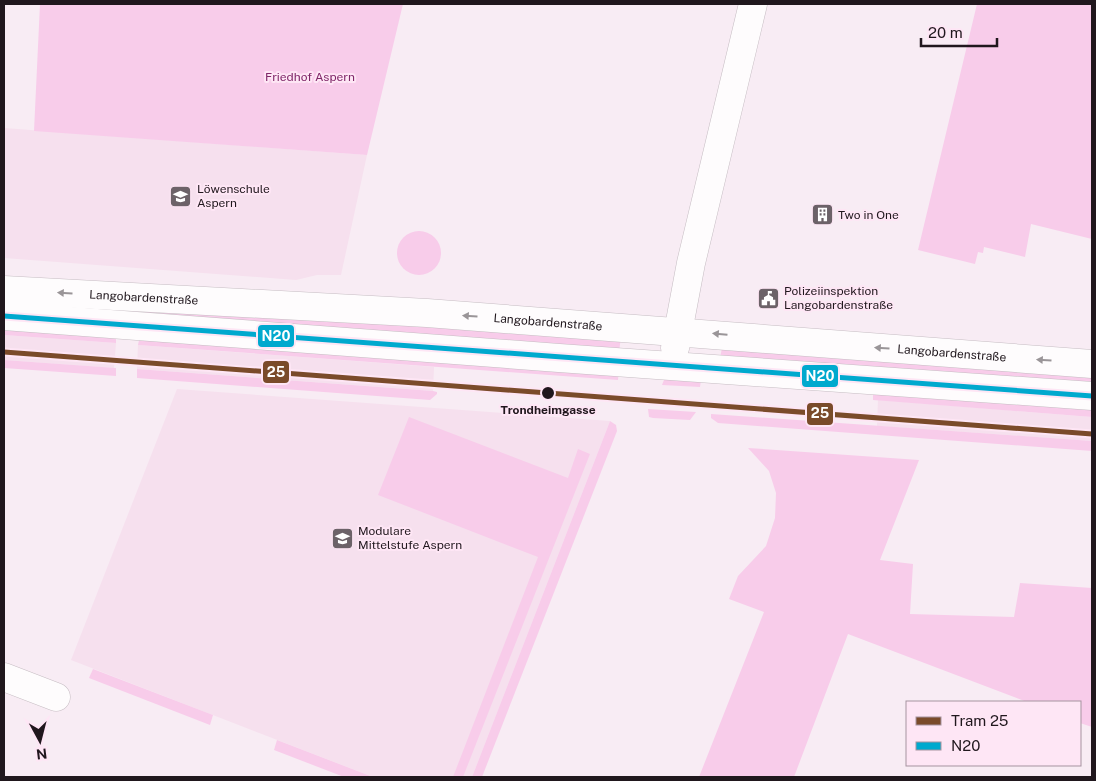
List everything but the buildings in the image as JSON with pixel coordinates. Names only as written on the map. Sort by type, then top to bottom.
[{"type":"street","points":[[672,366],[690,263],[753,4]]},
{"type":"street","name":"Langobardenstraße","points":[[4,290],[407,312],[1092,364]]},
{"type":"street","points":[[4,316],[1092,396]]},
{"type":"street","points":[[4,677],[56,697]]},
{"type":"shaded area","name":"Löwenschule Aspern","points":[[4,128],[367,155],[341,275],[317,275],[296,280],[4,258]]},
{"type":"shaded area","points":[[4,335],[116,343],[114,368],[4,360]]},
{"type":"shaded area","points":[[138,345],[434,367],[433,391],[137,369]]},
{"type":"shaded area","name":"Modulare Mittelstufe Aspern","points":[[177,389],[610,421],[472,777],[373,777],[71,660]]},
{"type":"shaded area","points":[[878,400],[1092,417],[1092,441],[877,426]]},
{"type":"green space","name":"Friedhof Aspern","points":[[40,4],[403,4],[367,155],[34,131]]},
{"type":"green space","points":[[977,4],[1092,4],[1092,239],[1031,224],[1025,257],[984,247],[983,253],[978,252],[975,264],[918,250]]},
{"type":"green space","points":[[423,231],[435,237],[440,244],[440,262],[435,269],[428,274],[415,275],[407,272],[400,265],[397,249],[400,241],[407,234]]},
{"type":"green space","points":[[4,302],[621,337],[619,352]]},
{"type":"green space","points":[[4,322],[116,334],[116,343],[4,335]]},
{"type":"green space","points":[[139,340],[619,367],[618,380],[138,345]]},
{"type":"green space","points":[[723,343],[1092,371],[1092,389],[720,358]]},
{"type":"green space","points":[[4,360],[116,368],[116,376],[4,368]]},
{"type":"green space","points":[[137,369],[433,391],[437,392],[437,394],[430,400],[137,378]]},
{"type":"green space","points":[[702,373],[700,387],[662,385],[666,375]]},
{"type":"green space","points":[[873,392],[1092,404],[1092,417],[873,400]]},
{"type":"green space","points":[[648,409],[696,412],[690,420],[653,418],[649,417]]},
{"type":"green space","points":[[711,414],[1092,441],[1092,451],[718,423],[711,418]]},
{"type":"green space","points":[[409,417],[568,478],[578,449],[590,454],[463,777],[453,777],[538,557],[378,495]]},
{"type":"green space","points":[[610,421],[616,425],[617,431],[482,777],[472,777]]},
{"type":"green space","points":[[748,448],[919,460],[880,560],[913,564],[910,614],[1014,617],[1020,583],[1092,588],[1092,727],[1081,723],[1081,701],[1024,701],[848,634],[794,777],[699,777],[764,612],[729,599],[738,576],[766,546],[775,518],[776,493],[769,471]]},
{"type":"green space","points":[[93,669],[213,715],[210,725],[89,678]]},
{"type":"green space","points":[[277,740],[373,777],[344,777],[274,750]]},
{"type":"tram line","name":"25","points":[[4,352],[1092,434]]},
{"type":"transit line","name":"N20","points":[[4,316],[1092,396]]},
{"type":"place","name":"Löwenschule Aspern","points":[[181,196]]},
{"type":"place","name":"Two in One","points":[[822,215]]},
{"type":"place","name":"Polizeiinspektion Langobardenstraße","points":[[768,298]]},
{"type":"place","name":"Trondheimgasse","points":[[548,393]]},
{"type":"place","name":"Modulare Mittelstufe Aspern","points":[[342,538]]}]
